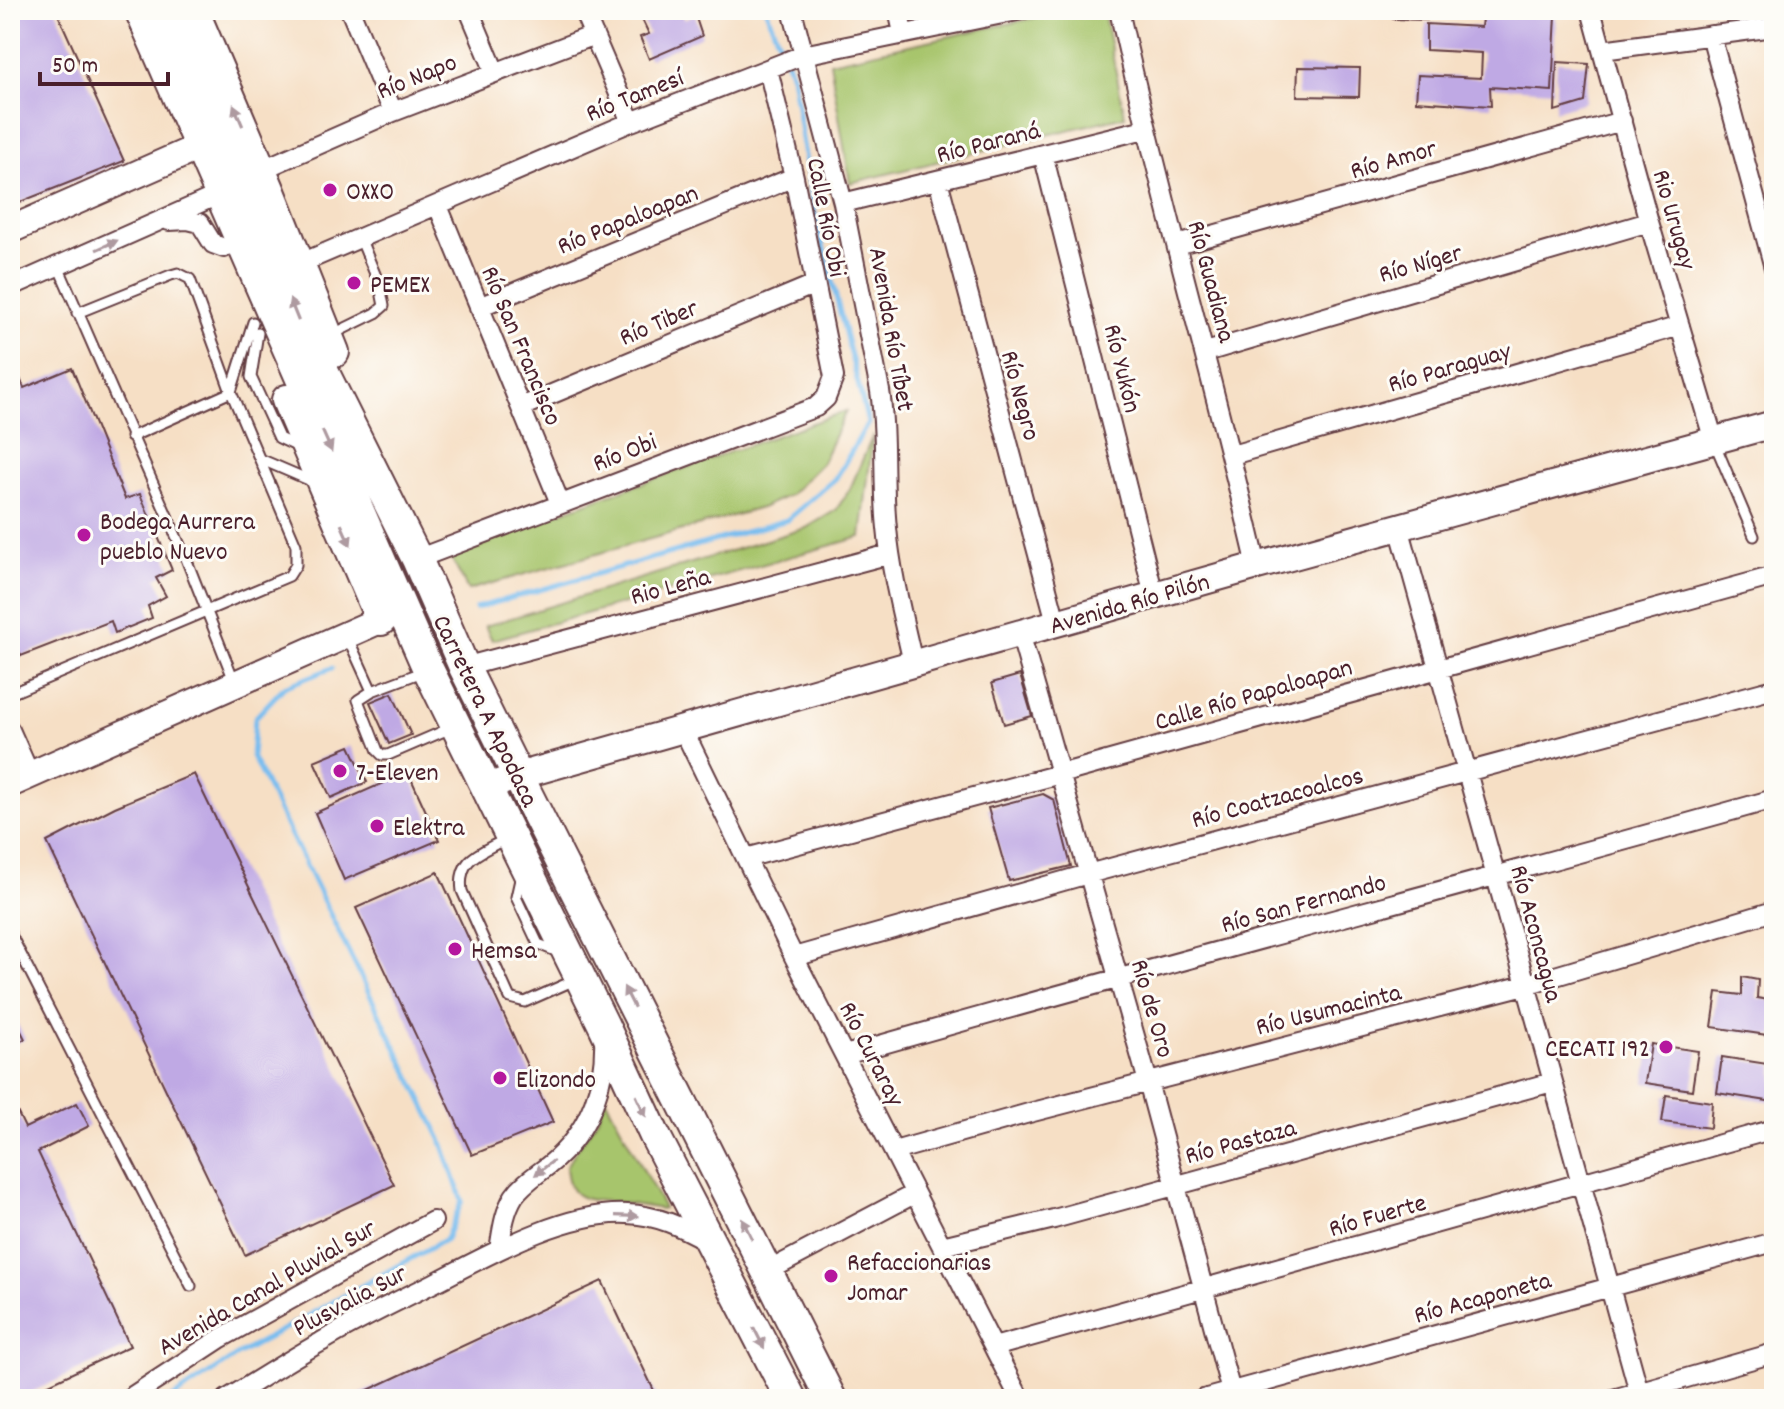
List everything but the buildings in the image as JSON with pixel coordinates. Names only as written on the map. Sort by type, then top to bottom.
[{"type":"main road","points":[[10,230],[201,147],[123,10]]},
{"type":"main road","name":"Carretera A Apodaca","points":[[140,10],[229,203],[392,614],[428,669],[654,1134],[791,1399]]},
{"type":"main road","name":"Carretera A Apodaca","points":[[168,10],[201,147]]},
{"type":"main road","points":[[20,779],[392,614],[324,487],[256,328],[193,10]]},
{"type":"main road","name":"Carretera A Apodaca","points":[[229,203],[289,269],[377,480],[414,544],[464,667],[775,1268],[831,1399]]},
{"type":"main road","name":"Avenida Río Pilón","points":[[485,788],[1056,622],[1774,424]]},
{"type":"main road","points":[[775,1268],[848,1399]]},
{"type":"street","points":[[350,10],[393,112]]},
{"type":"street","points":[[469,10],[495,72]]},
{"type":"street","points":[[583,10],[631,122]]},
{"type":"street","name":"Avenida Río Tíbet","points":[[792,10],[800,56],[843,203],[884,417],[886,524],[913,663]]},
{"type":"street","points":[[898,10],[903,33]]},
{"type":"street","name":"Río Guadiana","points":[[1119,10],[1145,129],[1206,352],[1257,566]]},
{"type":"street","name":"Rio Urugay","points":[[1591,10],[1649,222],[1714,441]]},
{"type":"street","name":"Río Tamesí","points":[[289,269],[631,122],[800,56],[1013,11]]},
{"type":"street","points":[[1602,50],[1774,27]]},
{"type":"street","name":"Río Napo","points":[[10,287],[155,224],[229,203],[393,112],[594,35]]},
{"type":"street","points":[[1711,35],[1774,268]]},
{"type":"street","name":"Calle Río Obi","points":[[772,67],[834,377]]},
{"type":"street","name":"Río Amor","points":[[1177,245],[1622,121]]},
{"type":"street","name":"Río Paraná","points":[[843,203],[1145,129]]},
{"type":"street","name":"Río Yukón","points":[[1043,154],[1154,595]]},
{"type":"street","name":"Río Papaloapan","points":[[479,307],[794,177]]},
{"type":"street","name":"Río Negro","points":[[938,180],[1056,622]]},
{"type":"street","points":[[155,224],[173,220],[200,223],[213,244],[229,203]]},
{"type":"street","name":"Río San Francisco","points":[[438,206],[560,503]]},
{"type":"street","name":"Río Níger","points":[[1206,352],[1649,222]]},
{"type":"street","name":"Río Tiber","points":[[521,407],[815,284]]},
{"type":"street","name":"Río Paraguay","points":[[1232,455],[1680,326]]},
{"type":"street","name":"Río Obi","points":[[414,544],[560,503],[816,407],[826,398],[834,377]]},
{"type":"street","name":"Río Aconcagua","points":[[1399,527],[1640,1395]]},
{"type":"street","name":"Rio Leña","points":[[464,667],[890,554]]},
{"type":"street","name":"Calle Río Papaloapan","points":[[746,858],[1774,576]]},
{"type":"street","name":"Río de Oro","points":[[1020,633],[1148,1082],[1232,1395]]},
{"type":"street","name":"Río Coatzacoalcos","points":[[794,957],[1088,874],[1774,689]]},
{"type":"street","name":"Río Curaray","points":[[683,729],[794,957],[1020,1399]]},
{"type":"street","points":[[10,730],[20,779]]},
{"type":"street","name":"Río San Fernando","points":[[845,1055],[1774,799]]},
{"type":"street","name":"Río Usumacinta","points":[[894,1151],[1525,985],[1774,911]]},
{"type":"street","points":[[499,1250],[511,1201],[519,1189],[557,1159],[592,1112],[605,1054],[604,1026]]},
{"type":"street","name":"Río Pastaza","points":[[942,1246],[1552,1082]]},
{"type":"street","name":"Río Fuerte","points":[[994,1347],[1774,1129]]},
{"type":"street","points":[[775,1268],[914,1194]]},
{"type":"street","name":"Plusvalia Sur","points":[[227,1399],[323,1340],[499,1250],[571,1222],[596,1216],[627,1214],[675,1224],[710,1243]]},
{"type":"street","name":"Avenida Canal Pluvial Sur","points":[[128,1399],[221,1338],[433,1221]]},
{"type":"street","name":"Río Acaponeta","points":[[1203,1399],[1232,1395],[1774,1242]]},
{"type":"street","points":[[1613,1399],[1640,1395],[1774,1353]]},
{"type":"lane","points":[[319,341],[384,306],[380,286],[361,240]]},
{"type":"lane","points":[[58,266],[187,561],[236,684]]},
{"type":"lane","points":[[10,694],[289,576],[296,565],[296,545],[231,392],[190,279],[185,275],[171,275],[77,313]]},
{"type":"lane","points":[[131,437],[231,392],[256,328]]},
{"type":"lane","points":[[1714,441],[1754,536]]},
{"type":"lane","points":[[260,459],[324,487]]},
{"type":"lane","points":[[377,480],[403,499]]},
{"type":"lane","points":[[346,633],[372,691]]},
{"type":"lane","points":[[428,669],[360,696],[358,705],[382,755],[455,726]]},
{"type":"lane","points":[[509,836],[467,861],[461,869],[460,879],[462,891],[510,998],[525,1002],[574,967]]},
{"type":"lane","points":[[10,933],[191,1286]]},
{"type":"green space","points":[[1072,10],[1103,10],[1125,116],[850,183],[830,62]]},
{"type":"green space","points":[[846,411],[822,463],[790,495],[761,508],[468,590],[448,552]]},
{"type":"green space","points":[[873,435],[861,537],[492,640],[485,626],[806,528],[836,510],[850,489]]},
{"type":"green space","points":[[605,1098],[664,1208],[588,1199],[575,1193],[571,1187],[566,1166],[597,1120]]},
{"type":"waterway","points":[[476,608],[787,520],[836,478],[868,423],[812,202],[792,75],[766,10]]},
{"type":"waterway","points":[[171,1399],[237,1355],[446,1239],[462,1201],[441,1139],[252,756],[255,718],[284,687],[332,668]]},
{"type":"place","name":"OXXO","points":[[330,190]]},
{"type":"place","name":"PEMEX","points":[[354,283]]},
{"type":"place","name":"Bodega Aurrera pueblo Nuevo","points":[[84,535]]},
{"type":"place","name":"7-Eleven","points":[[340,771]]},
{"type":"place","name":"Elektra","points":[[377,826]]},
{"type":"place","name":"Hemsa","points":[[455,949]]},
{"type":"place","name":"CECATI 192","points":[[1666,1047]]},
{"type":"place","name":"Elizondo","points":[[500,1078]]},
{"type":"place","name":"Refaccionarias Jomar","points":[[831,1276]]}]
